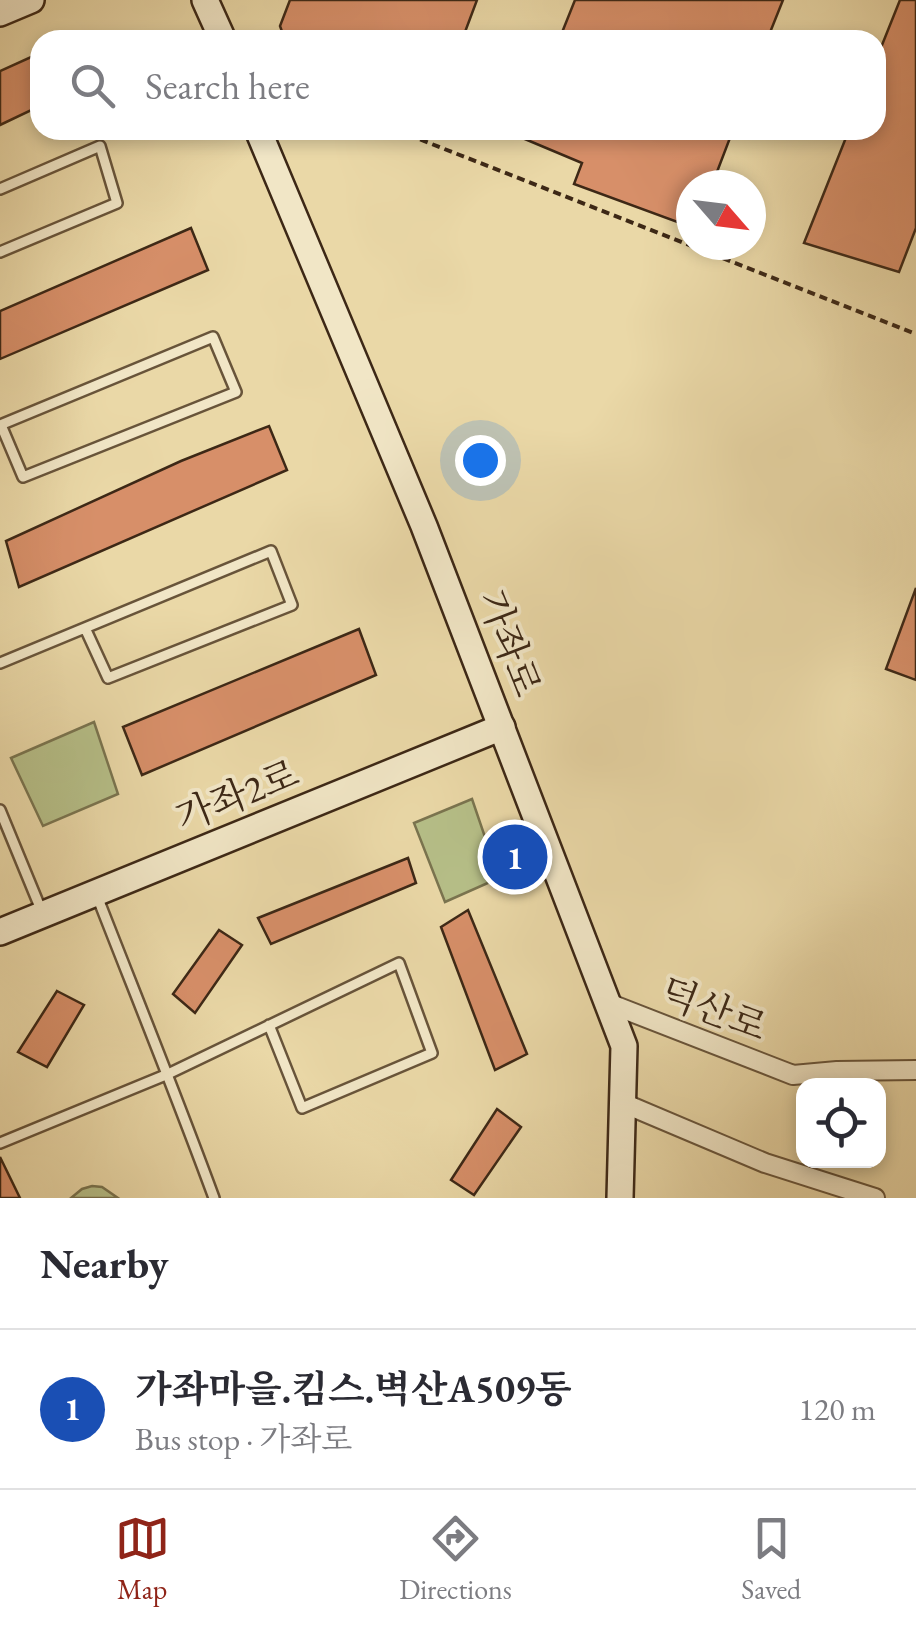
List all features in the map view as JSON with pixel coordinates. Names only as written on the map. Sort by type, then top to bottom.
[{"type":"street","points":[[0,12],[31,0]]},
{"type":"street","points":[[205,0],[218,30]]},
{"type":"street","name":"가좌로","points":[[262,140],[424,526],[624,1046],[620,1198]]},
{"type":"street","name":"가좌2로","points":[[0,932],[502,727]]},
{"type":"street","name":"덕산로","points":[[608,1002],[793,1076],[916,1070]]},
{"type":"street","points":[[623,1103],[765,1163],[876,1198]]},
{"type":"lane","points":[[0,189],[100,146],[117,203],[0,252]]},
{"type":"lane","points":[[213,337],[236,392],[23,477],[0,425],[213,337]]},
{"type":"lane","points":[[0,663],[271,551],[292,606],[108,678],[85,628]]},
{"type":"lane","points":[[0,810],[43,914]]},
{"type":"lane","points":[[96,893],[214,1198]]},
{"type":"lane","points":[[0,1143],[168,1074],[269,1024],[399,963],[432,1052],[302,1108],[269,1024]]},
{"type":"path","points":[[421,140],[916,334]]},
{"type":"green space","points":[[94,722],[118,794],[43,826],[11,758]]},
{"type":"green space","points":[[472,799],[499,878],[445,902],[414,823]]},
{"type":"green space","points":[[92,1186],[102,1187],[118,1198],[71,1198]]},
{"type":"building","points":[[290,0],[477,0],[466,30],[281,30]]},
{"type":"building","points":[[575,0],[783,0],[771,30],[563,30]]},
{"type":"building","points":[[900,0],[916,0],[916,228],[899,272],[804,243],[845,140],[886,140],[886,35]]},
{"type":"building","points":[[30,58],[30,111],[0,125],[0,71]]},
{"type":"building","points":[[527,140],[729,140],[718,170],[676,170],[676,221],[574,184],[582,163]]},
{"type":"building","points":[[191,228],[208,270],[0,359],[0,311]]},
{"type":"building","points":[[269,426],[287,470],[19,587],[6,541],[181,461]]},
{"type":"building","points":[[916,588],[916,680],[886,669]]},
{"type":"building","points":[[359,629],[376,675],[142,775],[123,727]]},
{"type":"building","points":[[408,858],[416,883],[271,944],[258,918]]},
{"type":"building","points":[[468,910],[527,1054],[495,1070],[441,927]]},
{"type":"building","points":[[219,930],[242,945],[195,1013],[173,994]]},
{"type":"building","points":[[57,991],[84,1005],[47,1067],[18,1052]]},
{"type":"building","points":[[497,1109],[521,1127],[474,1195],[451,1180]]},
{"type":"building","points":[[0,1157],[20,1198],[0,1198]]},
{"type":"place","name":"가좌마을.킴스.벽산A509동","points":[[515,857]]}]
